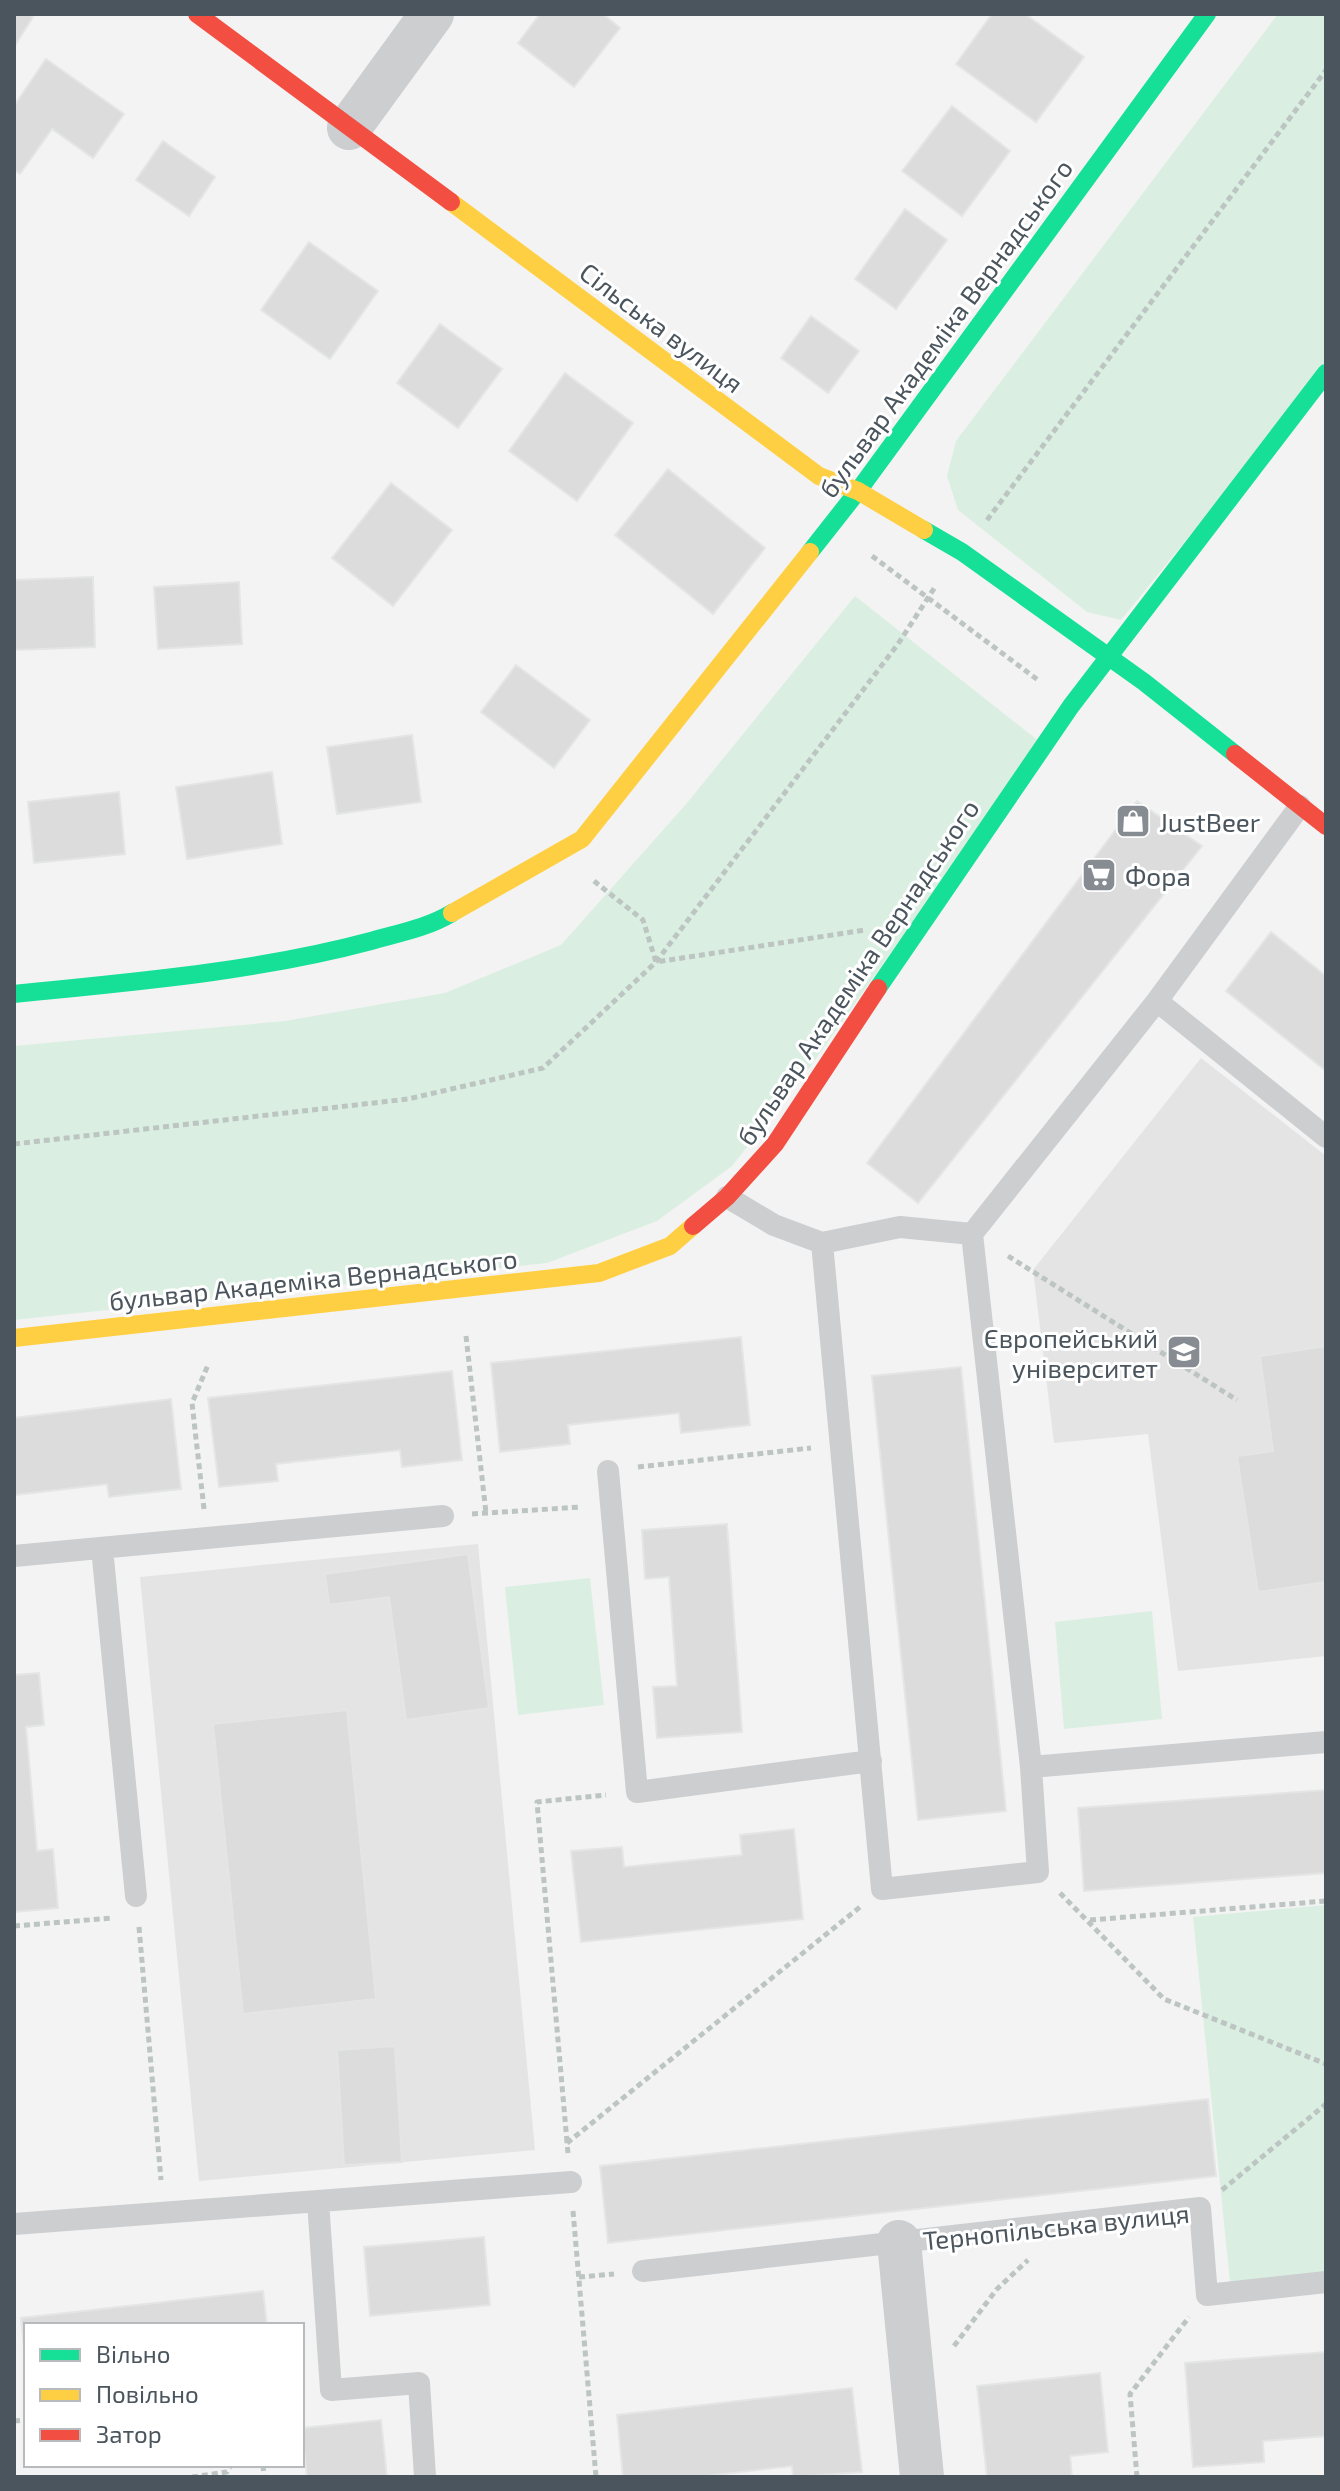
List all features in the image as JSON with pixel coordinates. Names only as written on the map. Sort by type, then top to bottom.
[{"type":"main road","name":"Сільська вулиця","points":[[197,14],[819,476],[858,491],[962,552],[1144,682],[1326,826]]},
{"type":"main road","name":"бульвар Академіка Вернадського","points":[[14,994],[163,979],[333,951],[435,923],[582,839],[858,491],[1207,14]]},
{"type":"main road","name":"бульвар Академіка Вернадського","points":[[14,1338],[599,1273],[670,1246],[727,1197],[775,1144],[922,921],[1071,706],[1326,373]]},
{"type":"street","points":[[349,128],[432,14]]},
{"type":"street","points":[[899,2242],[922,2477]]},
{"type":"lane","points":[[1306,400],[1326,415]]},
{"type":"lane","points":[[822,1243],[882,1889],[1038,1872],[1031,1767],[972,1234],[1157,1001],[1300,806]]},
{"type":"lane","points":[[1157,1001],[1326,1137]]},
{"type":"lane","points":[[727,1197],[774,1225],[822,1243],[900,1227],[972,1234]]},
{"type":"lane","points":[[608,1471],[637,1792],[871,1761]]},
{"type":"lane","points":[[14,1556],[443,1516]]},
{"type":"lane","points":[[102,1548],[137,1906]]},
{"type":"lane","points":[[1031,1767],[1326,1742]]},
{"type":"lane","points":[[14,2224],[571,2182]]},
{"type":"lane","points":[[318,2201],[331,2390],[419,2383],[425,2477]]},
{"type":"lane","name":"Тернопільська вулиця","points":[[643,2271],[1200,2208],[1207,2295]]},
{"type":"lane","points":[[1207,2295],[1326,2282]]},
{"type":"path","points":[[981,528],[1326,70]]},
{"type":"path","points":[[872,556],[1041,683]]},
{"type":"path","points":[[14,1144],[408,1099],[543,1068],[656,962],[898,644],[935,587]]},
{"type":"path","points":[[549,859],[588,876],[643,920],[656,962]]},
{"type":"path","points":[[656,962],[922,921]]},
{"type":"path","points":[[972,1234],[1237,1400]]},
{"type":"path","points":[[466,1336],[486,1513]]},
{"type":"path","points":[[208,1365],[192,1403],[208,1538]]},
{"type":"path","points":[[608,1471],[840,1445]]},
{"type":"path","points":[[443,1516],[610,1505]]},
{"type":"path","points":[[596,2477],[537,1802],[637,1792]]},
{"type":"path","points":[[1038,1872],[1090,1920],[1164,1999],[1326,2064]]},
{"type":"path","points":[[567,2143],[882,1889]]},
{"type":"path","points":[[1090,1920],[1326,1901]]},
{"type":"path","points":[[14,1926],[137,1906],[164,2213]]},
{"type":"path","points":[[1200,2208],[1326,2104]]},
{"type":"path","points":[[914,2398],[997,2289],[1068,2223]]},
{"type":"path","points":[[1137,2477],[1130,2394],[1207,2295]]},
{"type":"path","points":[[192,2477],[227,2472],[230,2467]]},
{"type":"shaded area","name":"Європейський університет","points":[[1201,1058],[1326,1156],[1326,1656],[1178,1671],[1148,1434],[1054,1443],[1033,1270]]},
{"type":"shaded area","points":[[478,1544],[535,2150],[199,2181],[140,1577]]},
{"type":"green space","points":[[1278,14],[1326,14],[1326,368],[1121,620],[1087,612],[958,510],[947,476],[956,441]]},
{"type":"green space","points":[[855,596],[1040,742],[810,1067],[732,1166],[657,1221],[547,1263],[14,1320],[14,1046],[285,1021],[445,993],[561,945],[687,803]]},
{"type":"green space","points":[[590,1578],[604,1705],[518,1715],[505,1587]]},
{"type":"green space","points":[[1152,1611],[1162,1719],[1064,1729],[1055,1622]]},
{"type":"green space","points":[[1326,1905],[1326,2282],[1231,2292],[1193,1917]]},
{"type":"building","points":[[14,14],[33,17],[14,47]]},
{"type":"building","points":[[540,14],[603,14],[620,28],[574,87],[518,43]]},
{"type":"building","points":[[992,14],[1025,14],[1084,57],[1036,122],[956,64]]},
{"type":"building","points":[[46,59],[124,114],[93,158],[52,129],[20,174],[14,170],[14,106]]},
{"type":"building","points":[[952,106],[1010,151],[962,216],[902,171]]},
{"type":"building","points":[[163,141],[215,177],[189,216],[136,180]]},
{"type":"building","points":[[905,209],[947,240],[896,309],[855,279]]},
{"type":"building","points":[[309,242],[378,291],[330,359],[261,310]]},
{"type":"building","points":[[811,316],[859,351],[828,393],[781,358]]},
{"type":"building","points":[[440,324],[502,369],[458,428],[397,383]]},
{"type":"building","points":[[565,373],[633,423],[577,501],[509,451]]},
{"type":"building","points":[[668,469],[765,548],[713,614],[615,535]]},
{"type":"building","points":[[391,483],[452,530],[393,606],[332,558]]},
{"type":"building","points":[[93,577],[95,647],[14,650],[14,580]]},
{"type":"building","points":[[239,582],[242,644],[158,649],[154,587]]},
{"type":"building","points":[[516,665],[590,720],[554,768],[481,712]]},
{"type":"building","points":[[412,735],[421,802],[337,814],[327,747]]},
{"type":"building","points":[[272,772],[282,844],[187,859],[176,787]]},
{"type":"building","points":[[119,792],[125,854],[34,863],[28,802]]},
{"type":"building","points":[[1137,801],[1202,846],[918,1203],[867,1163]]},
{"type":"building","points":[[1271,932],[1326,976],[1326,1071],[1226,991]]},
{"type":"building","points":[[741,1337],[750,1425],[681,1433],[679,1413],[568,1425],[570,1444],[500,1452],[491,1363]]},
{"type":"building","points":[[1326,1346],[1326,1582],[1258,1592],[1237,1456],[1273,1451],[1260,1356]]},
{"type":"building","points":[[961,1367],[1006,1811],[918,1820],[872,1376]]},
{"type":"building","points":[[452,1371],[462,1460],[402,1467],[400,1450],[276,1464],[278,1481],[219,1487],[208,1398]]},
{"type":"building","points":[[171,1399],[181,1489],[109,1497],[107,1484],[14,1495],[14,1418]]},
{"type":"building","points":[[727,1524],[742,1732],[657,1738],[653,1687],[677,1686],[669,1577],[645,1579],[642,1530]]},
{"type":"building","points":[[468,1554],[489,1708],[406,1720],[389,1597],[329,1605],[325,1574]]},
{"type":"building","points":[[39,1673],[44,1725],[26,1727],[37,1851],[53,1849],[58,1908],[14,1912],[14,1675]]},
{"type":"building","points":[[347,1710],[376,1999],[243,2014],[213,1724]]},
{"type":"building","points":[[1326,1790],[1326,1873],[1084,1891],[1078,1808]]},
{"type":"building","points":[[794,1829],[803,1919],[581,1942],[571,1851],[622,1847],[624,1867],[742,1855],[740,1835]]},
{"type":"building","points":[[395,2046],[402,2162],[344,2165],[337,2050]]},
{"type":"building","points":[[1208,2099],[1216,2176],[608,2243],[600,2166]]},
{"type":"building","points":[[484,2237],[490,2305],[370,2316],[364,2247]]},
{"type":"building","points":[[263,2291],[267,2323],[24,2323],[24,2347],[21,2318]]},
{"type":"building","points":[[1326,2352],[1326,2436],[1263,2441],[1264,2462],[1193,2467],[1185,2363]]},
{"type":"building","points":[[1100,2373],[1108,2452],[1070,2456],[1072,2477],[987,2477],[977,2386]]},
{"type":"building","points":[[852,2388],[862,2472],[793,2477],[792,2466],[698,2477],[623,2477],[617,2415]]},
{"type":"building","points":[[381,2420],[387,2477],[307,2477],[304,2428]]},
{"type":"traffic: fast","points":[[810,552],[858,491],[1207,14]]},
{"type":"traffic: fast","points":[[878,988],[1071,706],[1326,373]]},
{"type":"traffic: fast","points":[[924,530],[962,552],[1144,682],[1235,754]]},
{"type":"traffic: fast","points":[[14,994],[194,975],[283,961],[402,933],[452,913]]},
{"type":"traffic: slow","points":[[451,202],[819,476],[858,491],[924,530]]},
{"type":"traffic: slow","points":[[452,913],[582,839],[810,552]]},
{"type":"traffic: slow","points":[[14,1338],[599,1273],[670,1246],[693,1226]]},
{"type":"traffic: jam","points":[[197,14],[451,202]]},
{"type":"traffic: jam","points":[[1235,754],[1326,826]]},
{"type":"traffic: jam","points":[[693,1226],[727,1197],[775,1144],[878,988]]},
{"type":"place","name":"JustBeer","points":[[1133,821]]},
{"type":"place","name":"Фора","points":[[1099,875]]},
{"type":"place","name":"Європейський університет","points":[[1184,1352]]}]
